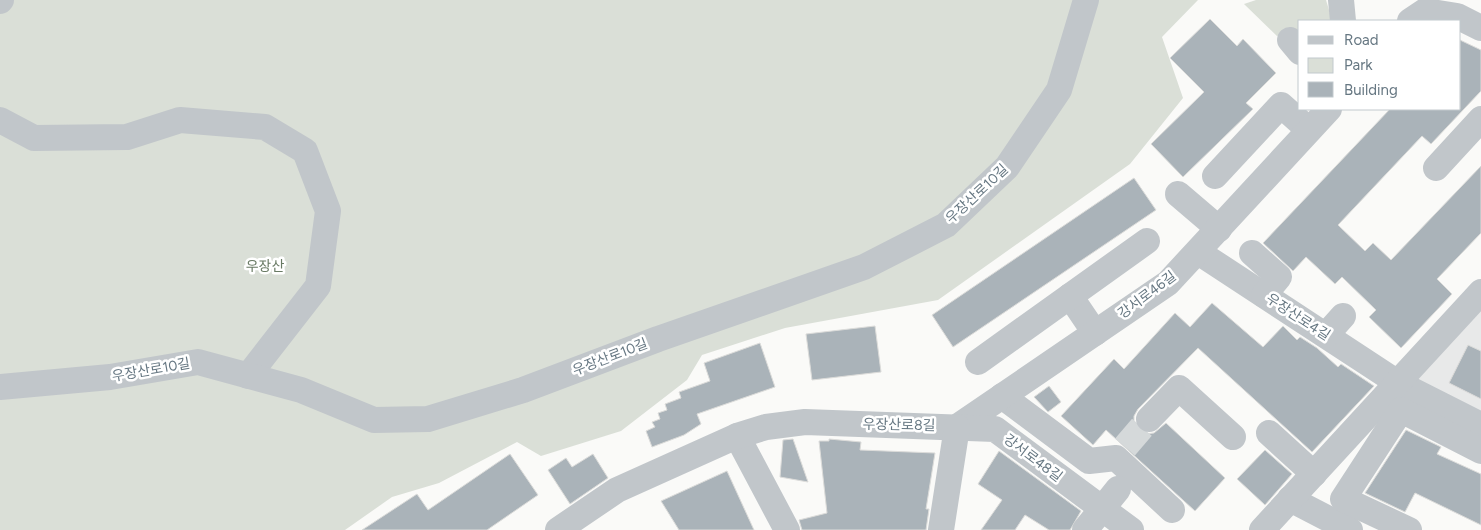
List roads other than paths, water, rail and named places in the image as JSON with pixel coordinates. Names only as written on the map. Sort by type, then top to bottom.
[{"type":"street","name":"우장산로10길","points":[[0,387],[110,377],[198,362],[301,390],[374,420],[428,419],[523,390],[658,339],[864,267],[946,225],[1007,167],[1059,90],[1086,0]]},
{"type":"street","points":[[1341,0],[1343,20]]},
{"type":"street","points":[[1418,16],[1457,16],[1481,28]]},
{"type":"street","points":[[1215,176],[1281,105],[1309,130]]},
{"type":"street","name":"강서로46길","points":[[957,427],[1168,283],[1328,110]]},
{"type":"street","points":[[1436,168],[1481,119]]},
{"type":"street","points":[[0,120],[34,138],[127,137],[180,120],[265,127],[306,151],[328,211],[318,286],[248,376]]},
{"type":"street","points":[[1178,194],[1219,229]]},
{"type":"street","points":[[978,362],[1147,242]]},
{"type":"street","name":"우장산로4길","points":[[1198,252],[1398,383],[1481,424]]},
{"type":"street","points":[[1252,254],[1279,277],[1264,295]]},
{"type":"street","points":[[1262,530],[1481,292]]},
{"type":"street","points":[[1070,296],[1095,333]]},
{"type":"street","points":[[1326,335],[1343,316]]},
{"type":"street","points":[[1149,419],[1179,388],[1233,437]]},
{"type":"street","points":[[1002,396],[1089,461],[1120,452],[1172,510]]},
{"type":"street","points":[[1409,530],[1343,499],[1401,410],[1481,451]]},
{"type":"street","name":"우장산로8길","points":[[558,530],[617,490],[737,436],[766,427],[804,422],[957,427],[941,530]]},
{"type":"street","name":"강서로48길","points":[[957,427],[995,429],[1110,499],[1131,530]]},
{"type":"street","points":[[1269,433],[1314,474]]},
{"type":"street","points":[[1351,433],[1374,449]]},
{"type":"street","points":[[737,436],[787,530]]},
{"type":"street","points":[[1085,530],[1110,499]]},
{"type":"street","points":[[1290,499],[1350,530]]},
{"type":"tunnel","points":[[1125,447],[1149,419]]},
{"type":"park label","name":"우장산","points":[[265,266]]}]
